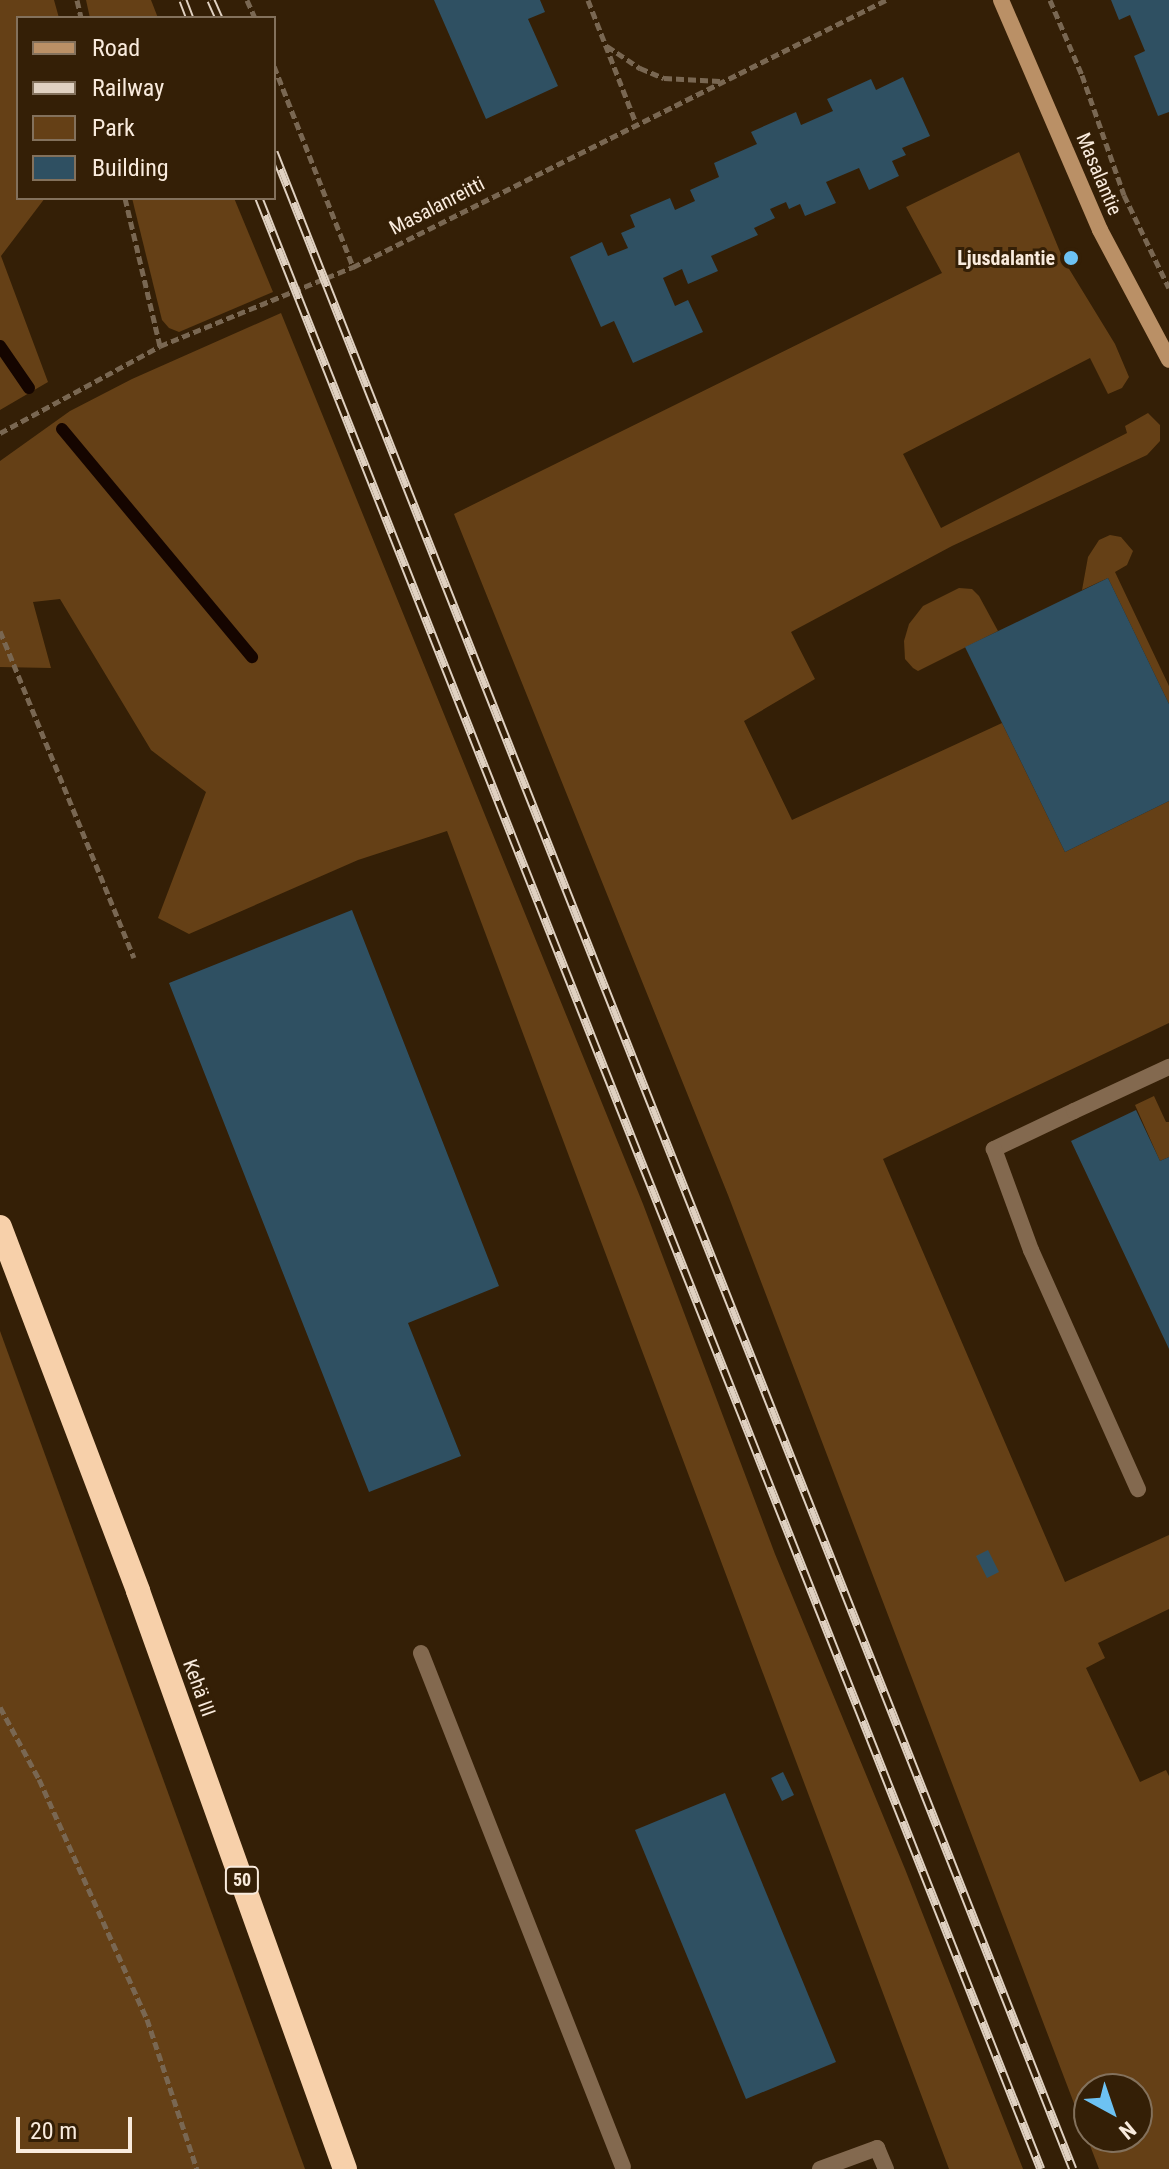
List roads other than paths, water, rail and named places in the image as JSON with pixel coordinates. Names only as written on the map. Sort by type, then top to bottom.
[{"type":"highway","name":"Kehä III","points":[[0,1227],[148,1620],[345,2169]]},
{"type":"street","name":"Masalantie","points":[[1001,0],[1100,230],[1169,360]]},
{"type":"street","points":[[1138,1489],[1031,1250],[994,1149],[1169,1067]]},
{"type":"street","points":[[421,1653],[624,2168]]},
{"type":"street","points":[[820,2169],[877,2148],[886,2169]]},
{"type":"waterway","points":[[0,346],[29,388]]},
{"type":"waterway","points":[[62,429],[252,657]]},
{"type":"railway","points":[[183,0],[189,16]]},
{"type":"railway","points":[[211,0],[218,16]]},
{"type":"railway","points":[[276,157],[1073,2169]]},
{"type":"railway","points":[[260,200],[1041,2169]]},
{"type":"place","name":"Ljusdalantie","points":[[1071,258]]}]
